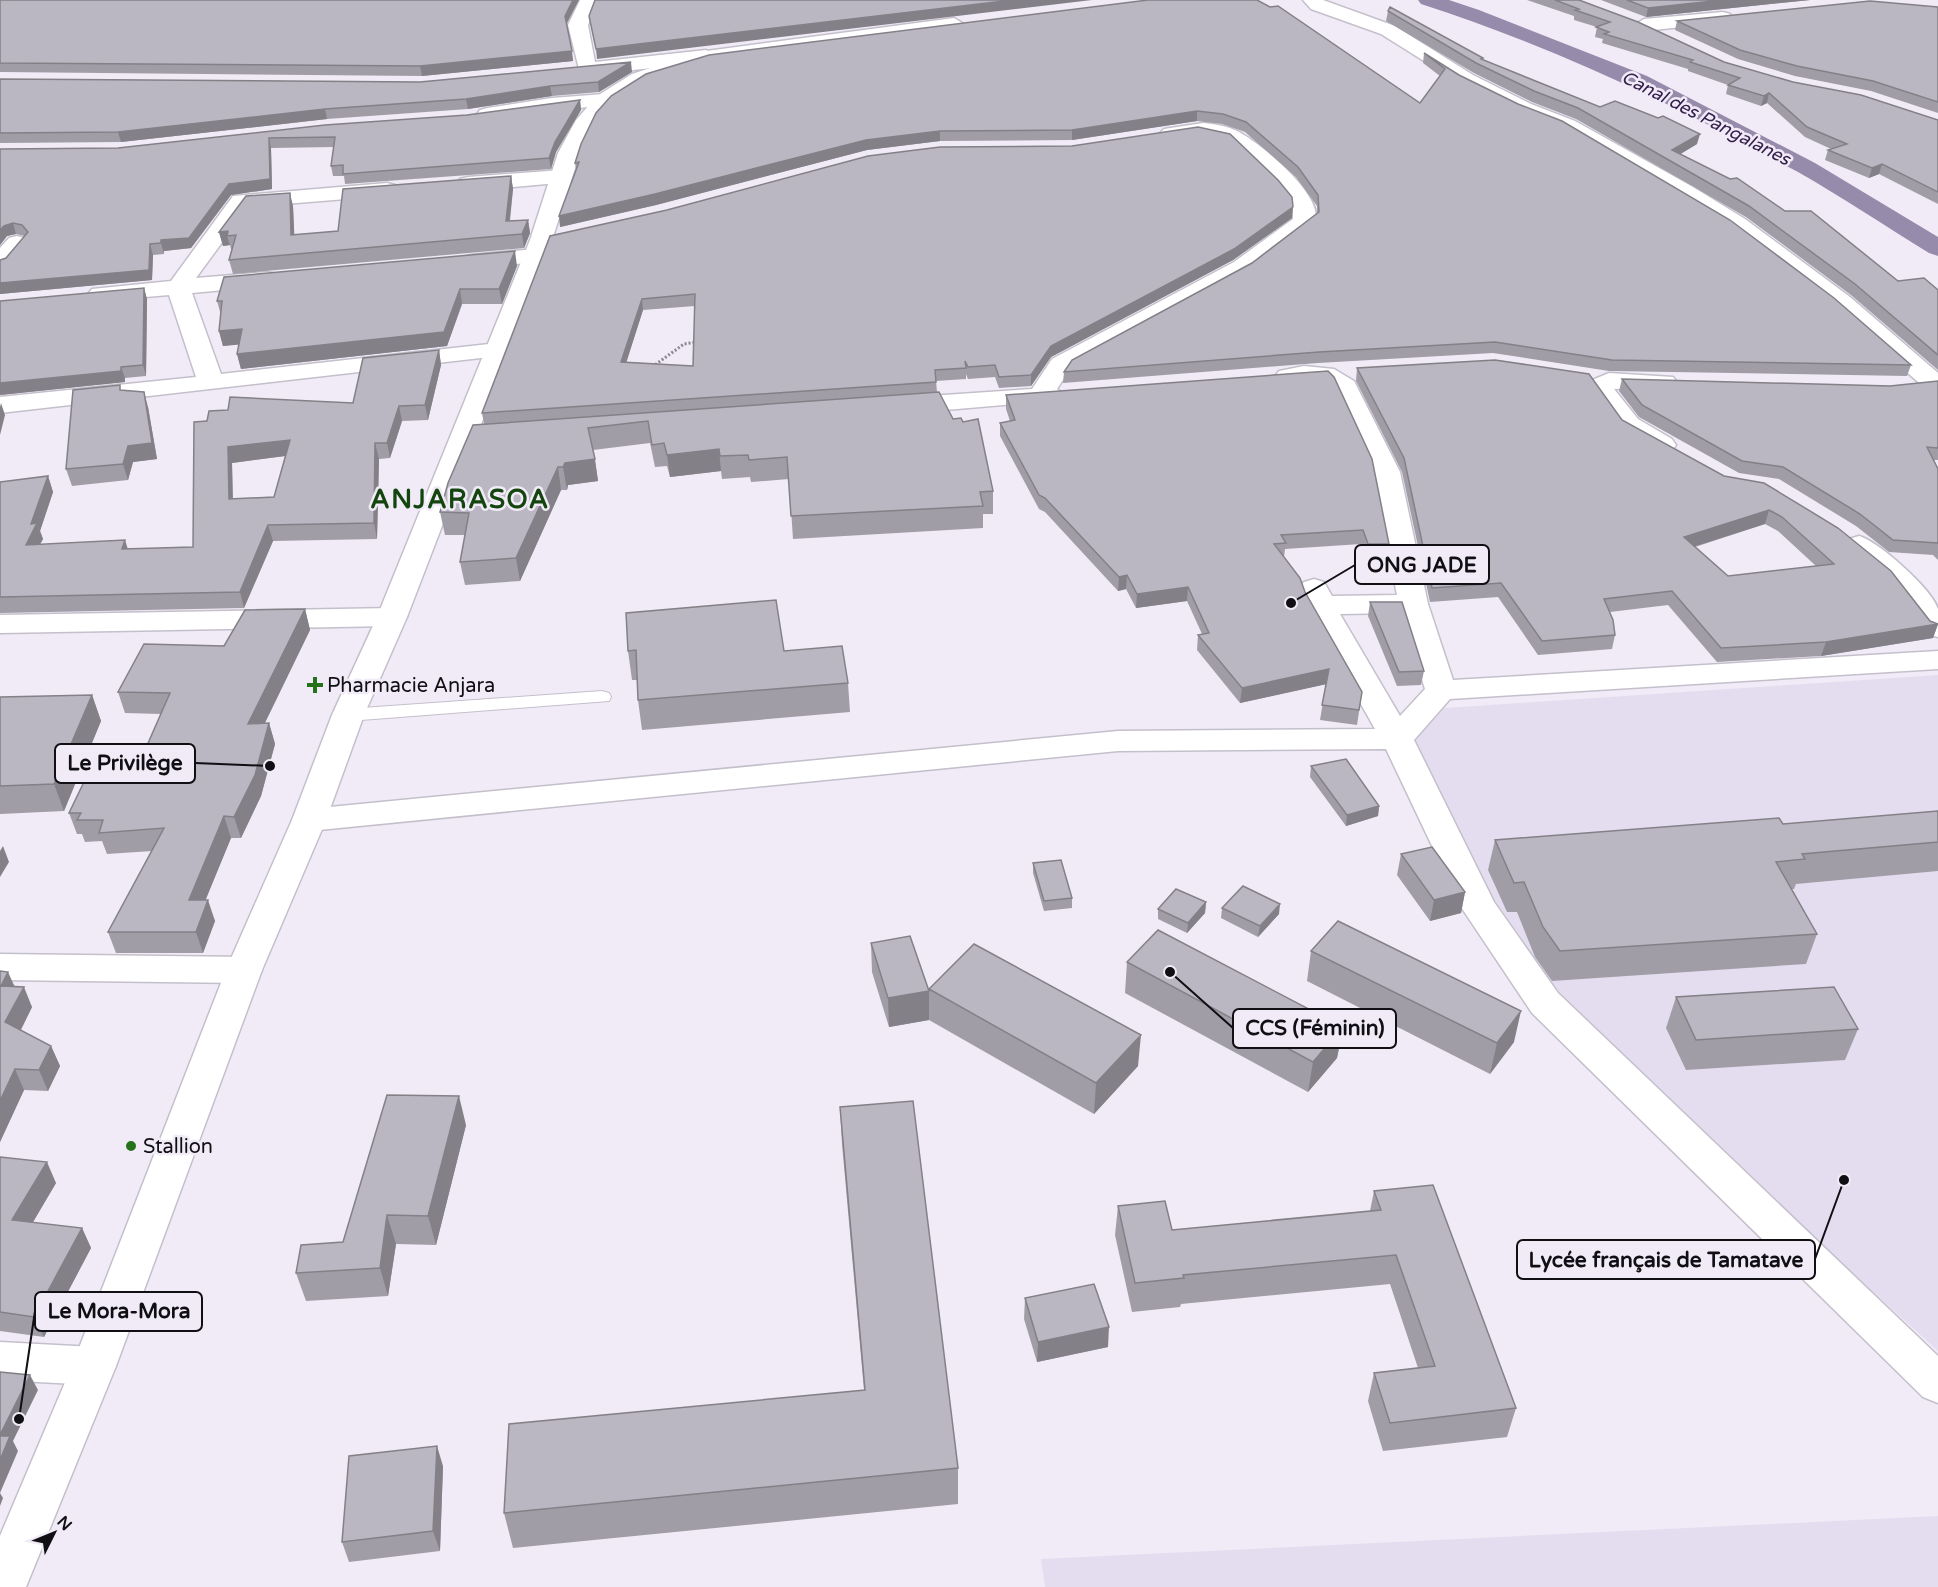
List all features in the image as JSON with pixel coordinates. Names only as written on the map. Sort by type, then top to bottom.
[{"type":"street","points":[[587,69],[578,25],[589,0]]},
{"type":"street","points":[[1312,0],[1318,5],[1388,30],[1466,79],[1524,108],[1568,125],[1628,158],[1737,224],[1841,302],[1934,382],[1895,387]]},
{"type":"street","points":[[1644,25],[1745,16]]},
{"type":"street","points":[[1622,17],[1676,40]]},
{"type":"street","points":[[563,71],[706,56],[981,21]]},
{"type":"street","points":[[2,1587],[94,1366],[244,970],[309,820],[348,715],[475,436],[498,350],[546,244],[561,177],[569,153],[586,120],[604,100],[639,78],[706,56]]},
{"type":"street","points":[[468,117],[552,104],[604,100]]},
{"type":"street","points":[[1040,396],[1061,364],[1242,267],[1305,221],[1304,207],[1287,184],[1237,138],[1222,132],[1197,129],[1151,136]]},
{"type":"street","points":[[442,186],[561,177]]},
{"type":"street","points":[[178,287],[241,201],[407,188]]},
{"type":"street","points":[[0,262],[17,243]]},
{"type":"street","points":[[451,263],[546,244]]},
{"type":"street","points":[[83,296],[285,278]]},
{"type":"street","points":[[178,287],[211,383]]},
{"type":"street","points":[[0,405],[498,350]]},
{"type":"street","points":[[1262,378],[1362,370]]},
{"type":"street","points":[[1318,373],[1335,376],[1345,386],[1386,472],[1413,604],[1441,690]]},
{"type":"street","points":[[1574,376],[1609,381],[1690,383]]},
{"type":"street","points":[[1609,381],[1599,386],[1629,425],[1690,460]]},
{"type":"street","points":[[869,408],[1075,393]]},
{"type":"street","points":[[1835,528],[1898,577],[1938,628]]},
{"type":"street","points":[[1413,604],[1317,596],[1397,739],[1479,907],[1545,1003],[1938,1384]]},
{"type":"street","points":[[0,624],[392,617]]},
{"type":"street","points":[[309,820],[1118,741],[1397,739],[1441,690],[1938,660]]},
{"type":"street","points":[[0,967],[244,970]]},
{"type":"street","points":[[0,1361],[94,1366]]},
{"type":"lane","points":[[348,715],[602,697]]},
{"type":"path","points":[[643,372],[684,344],[706,341]]},
{"type":"shaded area","points":[[1938,675],[1938,1351],[1562,1009],[1496,922],[1407,739],[1445,708]]},
{"type":"shaded area","points":[[1938,1516],[1938,1587],[1045,1587],[1041,1559]]},
{"type":"building","points":[[0,0],[573,0],[565,16],[572,51],[420,66],[0,63]]},
{"type":"building","points":[[595,0],[1013,0],[596,49],[589,16]]},
{"type":"building","points":[[1148,0],[1257,0],[1270,7],[1278,6],[1420,103],[1445,69],[1424,53],[1459,75],[1518,104],[1562,121],[1730,220],[1834,298],[1911,365],[1612,360],[1495,342],[1319,352],[1064,372],[1072,360],[1252,263],[1319,212],[1318,195],[1298,167],[1246,122],[1223,114],[1197,111],[1072,130],[940,131],[866,140],[559,216],[579,162],[575,163],[581,144],[596,113],[611,96],[646,74],[709,55]]},
{"type":"building","points":[[1555,0],[1579,0],[1638,22],[1724,62],[1793,82],[1861,95],[1938,120],[1938,192],[1882,164],[1872,168],[1828,150],[1847,144],[1807,127],[1769,93],[1764,96],[1728,85],[1740,78],[1690,62],[1693,60],[1604,34],[1609,32],[1596,27],[1610,22],[1575,10],[1579,9]]},
{"type":"building","points":[[1627,0],[1723,0],[1648,8]]},
{"type":"building","points":[[1870,1],[1938,7],[1938,102],[1873,81],[1797,66],[1740,50],[1677,21]]},
{"type":"building","points":[[1390,7],[1483,58],[1481,59],[1600,107],[1615,101],[1658,118],[1663,116],[1700,134],[1672,150],[1730,179],[1737,178],[1785,211],[1811,211],[1898,281],[1924,278],[1938,290],[1938,355],[1855,284],[1749,206],[1578,108],[1534,91],[1476,63],[1388,11]]},
{"type":"building","points":[[631,62],[598,82],[550,86],[466,99],[325,109],[118,132],[0,133],[0,79],[420,82]]},
{"type":"building","points":[[580,100],[555,142],[549,158],[343,174],[343,165],[331,166],[335,137],[269,138],[270,179],[229,184],[189,238],[161,240],[161,243],[150,244],[149,270],[0,283],[0,260],[6,258],[28,232],[22,225],[13,223],[0,230],[0,149],[118,148],[325,125],[467,115]]},
{"type":"building","points":[[1198,127],[1230,134],[1278,180],[1292,197],[1293,207],[1234,249],[1051,346],[1031,375],[999,377],[995,365],[968,367],[965,361],[966,368],[935,370],[936,382],[482,413],[550,236],[667,210],[868,156],[940,147],[1072,146]],"holes":[[[695,294],[693,366],[621,362],[642,299]]]},
{"type":"building","points":[[511,176],[506,221],[528,220],[522,234],[229,260],[236,235],[227,236],[228,231],[219,232],[246,196],[290,193],[291,235],[338,231],[343,189]]},
{"type":"building","points":[[515,251],[499,289],[460,289],[444,332],[237,354],[242,329],[219,331],[222,301],[217,301],[224,277]]},
{"type":"building","points":[[144,288],[143,365],[121,367],[121,371],[0,383],[0,301]]},
{"type":"building","points":[[439,350],[425,405],[399,406],[387,443],[375,443],[374,523],[268,525],[240,592],[0,597],[0,482],[48,476],[31,524],[37,523],[26,545],[125,540],[122,549],[193,547],[194,422],[207,421],[209,411],[228,410],[230,397],[353,403],[363,358]],"holes":[[[290,440],[274,497],[229,499],[228,447]]]},
{"type":"building","points":[[1495,360],[1589,374],[1622,420],[1724,476],[1764,483],[1838,528],[1891,571],[1930,621],[1938,624],[1826,642],[1721,648],[1672,591],[1604,599],[1613,620],[1615,635],[1542,641],[1501,583],[1432,588],[1404,458],[1357,368]],"holes":[[[1769,510],[1782,517],[1834,564],[1728,576],[1684,537]]]},
{"type":"building","points":[[1328,371],[1334,377],[1372,459],[1389,544],[1368,544],[1363,530],[1281,535],[1286,543],[1274,544],[1300,578],[1305,592],[1362,692],[1359,710],[1322,705],[1329,669],[1242,688],[1198,635],[1209,633],[1188,587],[1137,594],[1127,575],[1119,577],[1045,498],[1039,495],[1000,423],[1015,420],[1006,395]]},
{"type":"building","points":[[1622,379],[1890,386],[1938,381],[1938,448],[1927,447],[1938,469],[1938,543],[1893,540],[1860,514],[1783,467],[1742,461],[1642,405]]},
{"type":"building","points":[[120,385],[120,390],[144,392],[152,443],[128,446],[123,464],[66,469],[73,390]]},
{"type":"building","points":[[939,392],[953,419],[961,418],[963,422],[978,419],[993,491],[980,492],[983,506],[791,516],[787,457],[749,460],[748,455],[720,456],[719,449],[667,455],[664,443],[652,445],[648,421],[588,428],[595,459],[565,463],[563,467],[558,467],[516,558],[460,562],[469,513],[440,512],[448,483],[473,425]]},
{"type":"building","points":[[776,600],[784,651],[842,646],[848,683],[638,700],[636,650],[628,651],[626,613]]},
{"type":"building","points":[[1370,602],[1402,602],[1424,671],[1399,672]]},
{"type":"building","points":[[305,609],[248,724],[269,723],[255,775],[234,817],[224,816],[189,900],[208,900],[196,932],[108,932],[164,828],[99,833],[103,820],[77,820],[81,813],[69,813],[84,782],[131,782],[170,693],[118,692],[144,644],[224,646],[245,610]]},
{"type":"building","points":[[92,695],[54,784],[0,786],[0,697]]},
{"type":"building","points":[[1346,759],[1379,806],[1347,815],[1311,766]]},
{"type":"building","points":[[1938,811],[1938,842],[1802,854],[1805,859],[1776,862],[1817,934],[1560,951],[1543,927],[1524,882],[1514,883],[1495,840],[1779,818],[1783,824]]},
{"type":"building","points":[[1432,847],[1465,892],[1434,900],[1401,854]]},
{"type":"building","points":[[1061,860],[1072,898],[1044,901],[1033,863]]},
{"type":"building","points":[[1243,886],[1280,904],[1260,926],[1222,908]]},
{"type":"building","points":[[1176,889],[1206,902],[1188,923],[1158,909]]},
{"type":"building","points":[[1338,921],[1521,1011],[1497,1043],[1311,951]]},
{"type":"building","points":[[1158,930],[1343,1027],[1313,1062],[1127,962]]},
{"type":"building","points":[[910,936],[929,991],[888,998],[871,943]]},
{"type":"building","points":[[974,944],[1141,1035],[1096,1083],[929,989]]},
{"type":"building","points":[[0,971],[8,972],[1,986],[24,987],[5,1022],[51,1046],[39,1070],[15,1069],[0,1101]]},
{"type":"building","points":[[1834,987],[1858,1029],[1696,1040],[1676,997]]},
{"type":"building","points":[[387,1095],[459,1096],[428,1216],[387,1215],[380,1268],[296,1273],[301,1245],[343,1242]]},
{"type":"building","points":[[913,1101],[958,1468],[504,1513],[509,1424],[865,1390],[840,1107]]},
{"type":"building","points":[[0,1157],[47,1162],[12,1220],[82,1228],[34,1317],[0,1312]]},
{"type":"building","points":[[1433,1185],[1516,1408],[1390,1423],[1374,1373],[1435,1366],[1396,1255],[1183,1275],[1184,1278],[1135,1283],[1118,1206],[1165,1201],[1172,1230],[1381,1210],[1374,1191]]},
{"type":"building","points":[[1094,1284],[1109,1327],[1038,1342],[1025,1298]]},
{"type":"building","points":[[0,1372],[30,1375],[0,1435]]},
{"type":"building","points":[[0,1436],[10,1436],[0,1460]]},
{"type":"building","points":[[437,1446],[433,1531],[342,1542],[349,1456]]},
{"type":"waterway","name":"Canal des Pangalanes","points":[[1428,0],[1472,14],[1639,81],[1807,168],[1938,248]]},
{"type":"place","name":"ONG JADE","points":[[1291,603]]},
{"type":"place","name":"Pharmacie Anjara","points":[[315,685]]},
{"type":"place","name":"Le Privilège","points":[[270,766]]},
{"type":"place","name":"CCS (Féminin)","points":[[1170,972]]},
{"type":"place","name":"Stallion","points":[[131,1146]]},
{"type":"place","name":"Lycée français de Tamatave","points":[[1844,1180]]},
{"type":"place","name":"Le Mora-Mora","points":[[19,1419]]},
{"type":"district","name":"ANJARASOA","points":[[460,499]]}]
